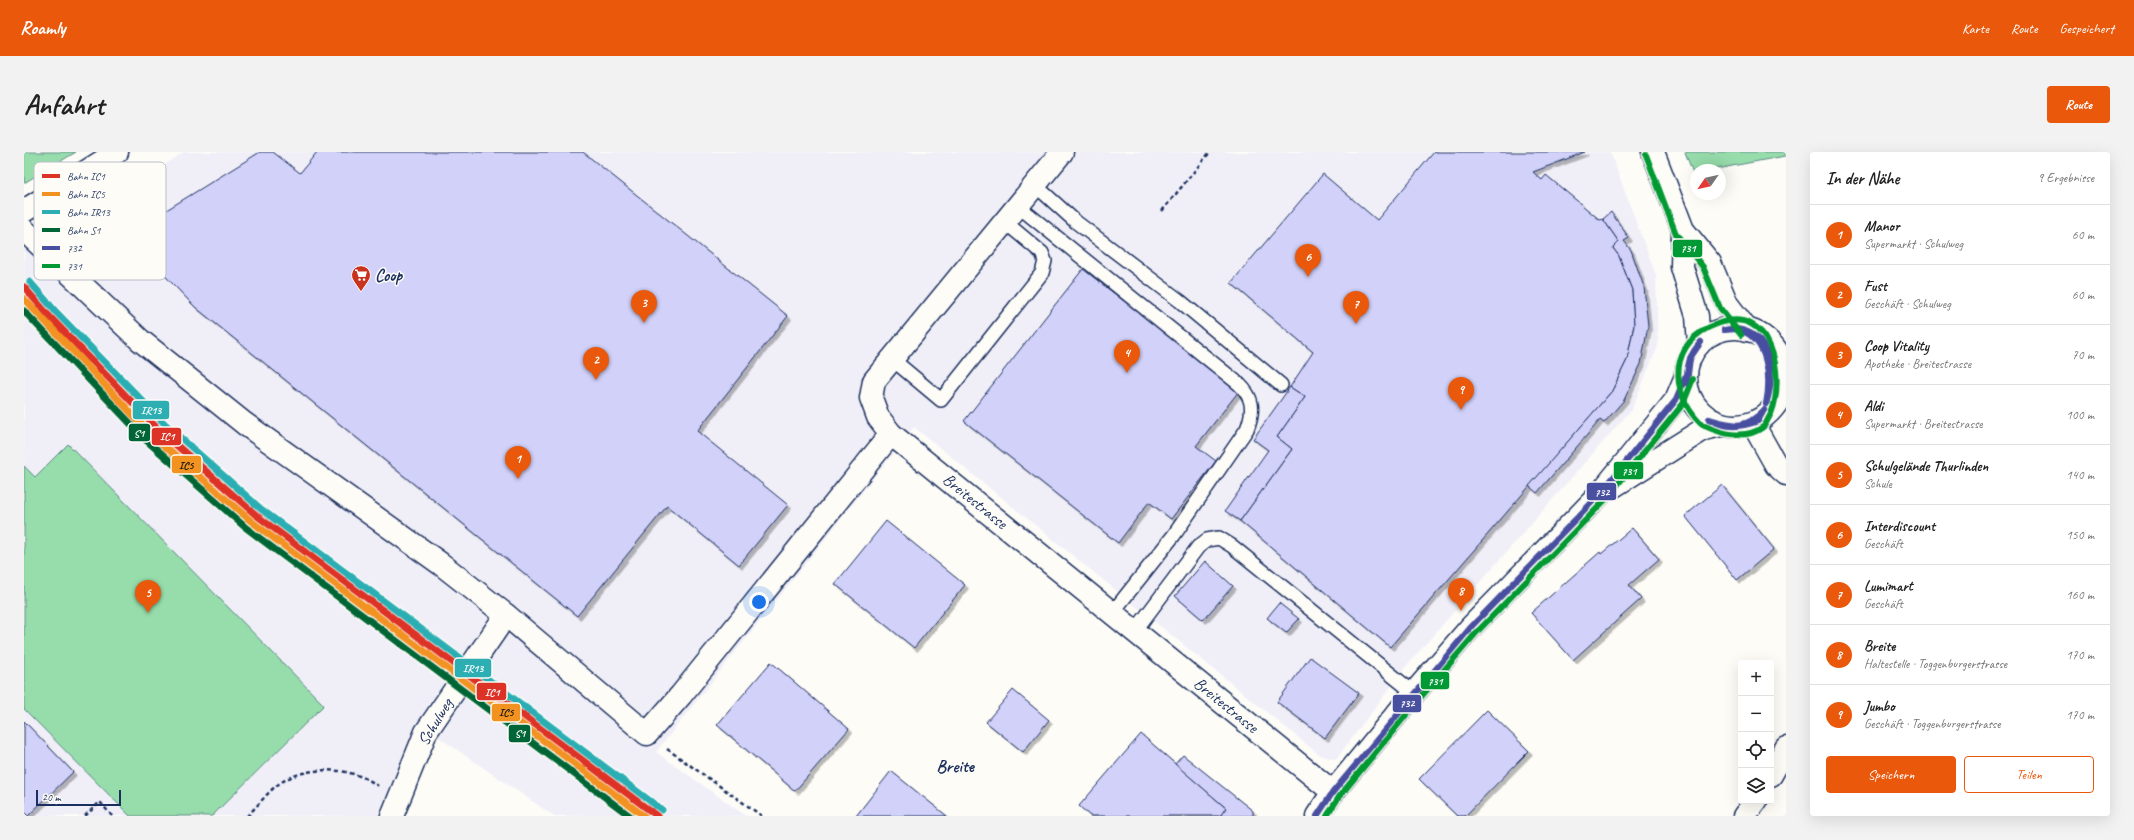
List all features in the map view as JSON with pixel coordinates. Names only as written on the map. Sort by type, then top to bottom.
[{"type":"street","points":[[101,162],[117,152]]},
{"type":"street","name":"Breitestrasse","points":[[1062,152],[874,381],[871,398],[878,417],[892,434],[1333,792]]},
{"type":"street","points":[[1653,152],[1683,230],[1710,263],[1727,304],[1755,333],[1773,346],[1780,358],[1784,372],[1783,398],[1772,410],[1753,424],[1737,427],[1721,425],[1707,418],[1695,407],[1688,392],[1686,376]]},
{"type":"street","points":[[24,211],[34,204]]},
{"type":"street","points":[[24,230],[34,240]]},
{"type":"street","points":[[1683,230],[1682,267],[1697,316],[1699,344]]},
{"type":"street","points":[[76,280],[140,340],[244,424],[441,564],[506,615],[647,734],[681,695],[892,434]]},
{"type":"street","points":[[1317,816],[1333,792],[1470,627],[1599,495],[1676,400],[1686,376],[1688,365],[1699,344],[1709,336],[1721,330],[1734,328],[1755,333],[1786,344]]},
{"type":"street","points":[[1753,424],[1776,465],[1786,474]]},
{"type":"street","points":[[1599,495],[1704,429],[1721,425]]},
{"type":"street","name":"Schulweg","points":[[394,808],[426,732],[506,615]]},
{"type":"street","points":[[1774,770],[1786,748]]},
{"type":"street","points":[[1744,816],[1754,804]]},
{"type":"lane","points":[[1035,185],[1076,222],[1180,301],[1281,385]]},
{"type":"lane","points":[[892,359],[941,400],[1042,273],[1045,261],[1042,253],[1011,214]]},
{"type":"lane","points":[[1011,214],[1239,384],[1247,392],[1252,402],[1252,415],[1247,429],[1174,535],[1113,612]]},
{"type":"lane","points":[[1136,631],[1198,547],[1207,540],[1219,538],[1232,546],[1414,693]]},
{"type":"path","points":[[1162,211],[1210,152]]},
{"type":"path","points":[[647,734],[691,767],[762,816]]},
{"type":"path","points":[[247,816],[280,783],[301,773],[341,770],[374,782],[394,808]]},
{"type":"path","points":[[85,816],[100,802],[112,816]]},
{"type":"shaded area","points":[[184,152],[1610,152],[1656,275],[1658,346],[1632,409],[1408,664],[1336,759],[1321,756],[914,427],[656,752],[746,816],[554,816],[418,723],[381,816],[24,816],[24,245],[27,248],[34,245],[34,280],[166,280],[166,164]]},
{"type":"green space","points":[[24,152],[76,152],[59,162],[34,162],[34,177],[24,183]]},
{"type":"green space","points":[[1685,152],[1786,152],[1785,156],[1726,167],[1726,164],[1690,165]]},
{"type":"green space","points":[[68,444],[324,705],[212,816],[130,816],[24,709],[24,466],[35,477]]},
{"type":"building","points":[[260,152],[273,152],[300,173],[317,152],[583,152],[788,316],[697,431],[788,505],[739,565],[667,506],[577,616],[195,307],[166,277],[166,210]]},
{"type":"building","points":[[1434,152],[1585,152],[1533,172],[1542,180],[1546,175],[1600,220],[1603,219],[1619,242],[1613,248],[1619,256],[1632,290],[1634,325],[1627,360],[1612,391],[1390,647],[1240,521],[1292,449],[1277,437],[1305,397],[1290,387],[1313,352],[1231,283],[1323,174],[1377,220]]},
{"type":"building","points":[[1611,212],[1629,238],[1624,241],[1631,250],[1644,287],[1648,326],[1641,364],[1624,400],[1604,423],[1600,420],[1537,493],[1529,486],[1612,391],[1627,360],[1634,325],[1632,290],[1619,256],[1613,248],[1619,242],[1603,219]]},
{"type":"building","points":[[1083,269],[1239,391],[1196,446],[1216,461],[1171,519],[1149,502],[1118,543],[964,421]]},
{"type":"building","points":[[1290,387],[1305,397],[1277,437],[1292,449],[1240,521],[1225,511],[1268,450],[1253,439]]},
{"type":"building","points":[[1722,485],[1774,549],[1737,580],[1685,516]]},
{"type":"building","points":[[886,521],[965,585],[914,648],[835,584]]},
{"type":"building","points":[[1632,528],[1659,559],[1629,585],[1641,599],[1573,660],[1531,613],[1600,552],[1601,554]]},
{"type":"building","points":[[1205,561],[1233,586],[1203,620],[1175,596]]},
{"type":"building","points":[[1279,603],[1299,619],[1286,633],[1267,618]]},
{"type":"building","points":[[1310,657],[1359,693],[1325,738],[1277,702]]},
{"type":"building","points":[[771,662],[849,729],[795,791],[717,725]]},
{"type":"building","points":[[1013,690],[1049,720],[1023,752],[986,722]]},
{"type":"building","points":[[1487,710],[1529,751],[1465,816],[1457,816],[1419,779]]},
{"type":"building","points":[[24,721],[73,772],[28,816],[24,812]]},
{"type":"building","points":[[1141,734],[1226,808],[1220,816],[1090,816],[1079,806]]},
{"type":"building","points":[[1183,755],[1253,811],[1253,816],[1220,816],[1226,808],[1175,764]]},
{"type":"building","points":[[891,771],[947,816],[856,816]]},
{"type":"rail line","name":"IR13","points":[[30,282],[56,312],[164,423],[261,509],[662,810]]},
{"type":"rail line","name":"IC1","points":[[24,287],[50,317],[158,429],[256,515],[657,816]]},
{"type":"rail line","name":"IC5","points":[[24,299],[152,435],[251,521],[644,816]]},
{"type":"rail line","name":"S1","points":[[24,311],[146,440],[245,527],[630,816]]},
{"type":"transit line","name":"731","points":[[1646,155],[1676,234],[1703,267],[1720,308],[1741,335]]},
{"type":"transit line","name":"731","points":[[1701,424],[1690,411],[1683,397],[1679,382],[1679,368],[1682,354],[1690,342],[1701,332],[1717,324],[1736,320],[1751,324],[1762,333],[1770,347],[1775,363],[1777,381],[1771,414],[1763,427],[1756,431],[1742,435],[1726,433],[1705,426]]},
{"type":"transit line","name":"732","points":[[1724,330],[1737,329],[1749,335],[1757,342],[1766,361],[1768,372],[1768,394],[1766,404]]},
{"type":"transit line","name":"732","points":[[1724,330],[1739,329],[1751,333],[1760,341],[1766,351],[1770,364],[1771,377],[1766,404]]},
{"type":"transit line","name":"732","points":[[1687,383],[1687,371],[1691,356],[1701,342]]},
{"type":"transit line","name":"732","points":[[1687,383],[1690,358],[1701,342]]},
{"type":"transit line","name":"732","points":[[1317,816],[1333,792],[1471,627],[1599,495],[1676,400],[1686,376]]},
{"type":"transit line","name":"731","points":[[1327,816],[1339,797],[1420,698],[1477,632],[1605,500],[1683,404],[1693,379]]},
{"type":"transit line","name":"732","points":[[1709,419],[1739,425],[1751,421],[1764,410]]},
{"type":"transit line","name":"732","points":[[1709,419],[1721,425],[1739,426],[1758,421],[1764,410]]},
{"type":"place","name":"Interdiscount","points":[[1308,277]]},
{"type":"place","name":"Coop","points":[[361,292]]},
{"type":"place","name":"Coop Vitality","points":[[644,323]]},
{"type":"place","name":"Lumimart","points":[[1356,324]]},
{"type":"place","name":"Aldi","points":[[1127,373]]},
{"type":"place","name":"Fust","points":[[596,380]]},
{"type":"place","name":"Jumbo","points":[[1461,410]]},
{"type":"place","name":"Manor","points":[[518,479]]},
{"type":"place","name":"Breite","points":[[1461,611]]},
{"type":"place","name":"Schulgelände Thurlinden","points":[[148,613]]},
{"type":"district","name":"Breite","points":[[955,766]]}]
